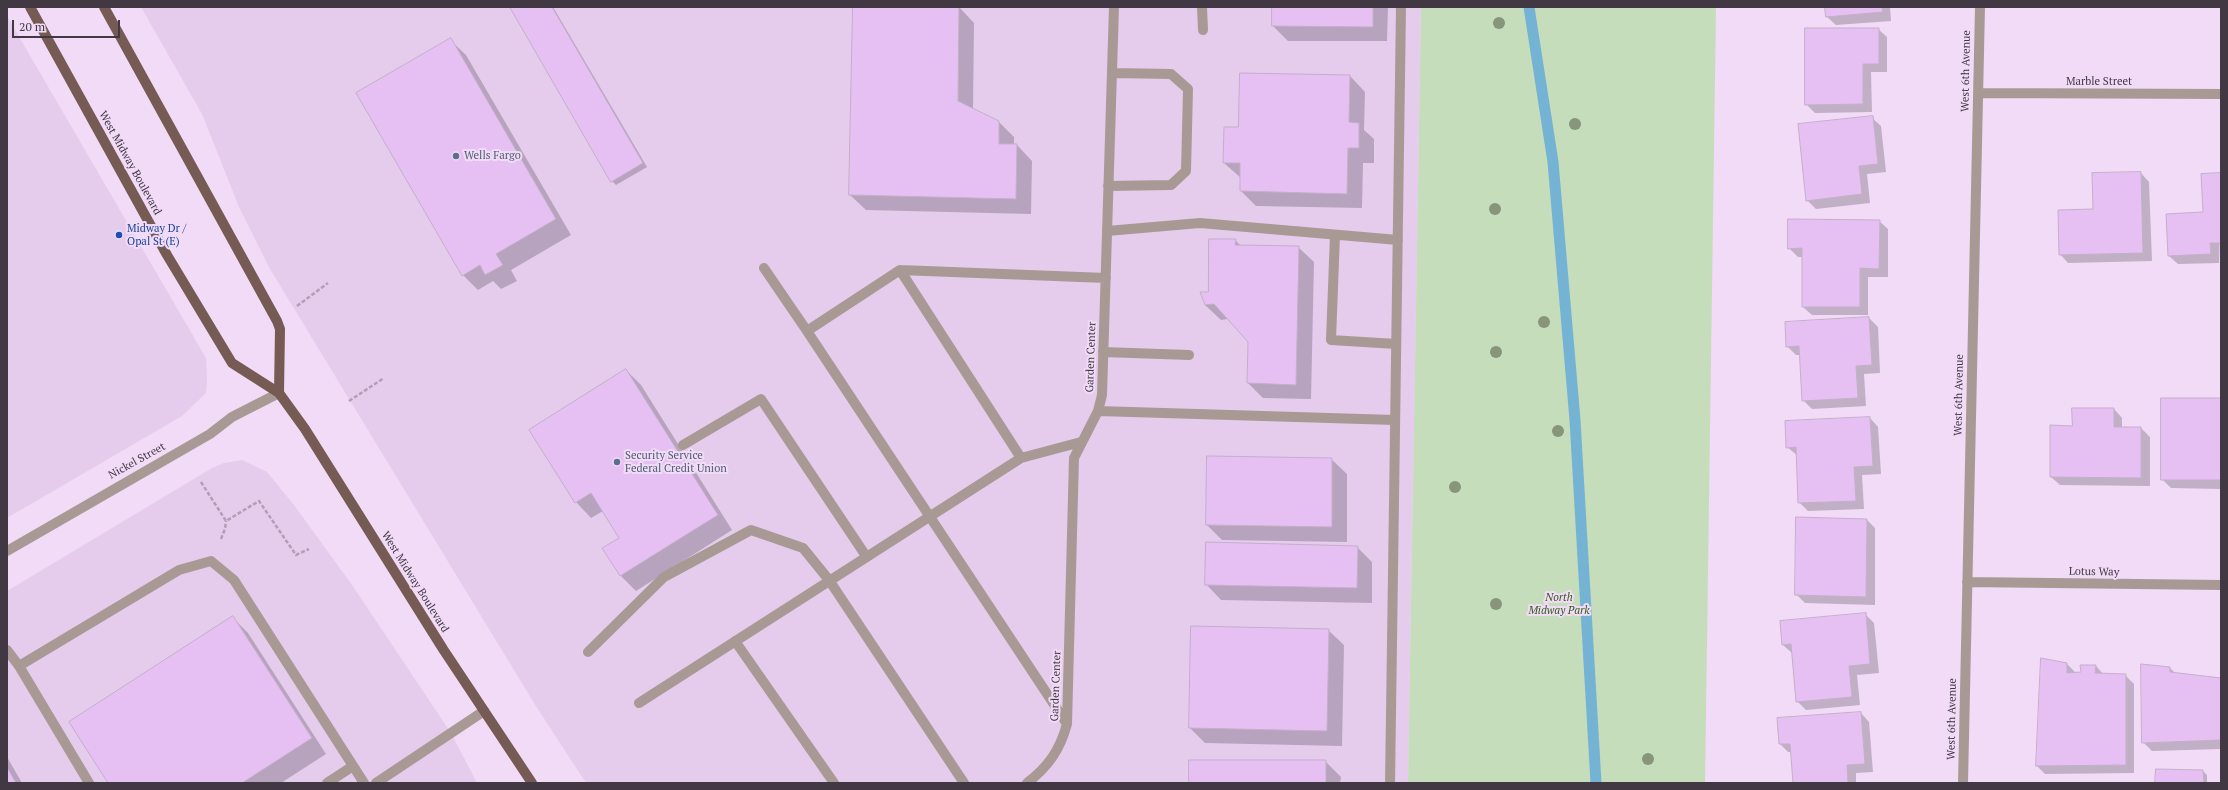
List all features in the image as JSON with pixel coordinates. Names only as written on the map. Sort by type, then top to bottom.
[{"type":"main road","name":"West Midway Boulevard","points":[[30,7],[167,254],[232,363],[279,393],[305,429],[484,711],[532,783]]},
{"type":"main road","points":[[104,7],[280,329],[279,393]]},
{"type":"street","name":"Garden Center","points":[[1027,783],[1049,764],[1062,741],[1067,724],[1074,458],[1098,411],[1102,395],[1114,7]]},
{"type":"street","points":[[1202,7],[1203,30]]},
{"type":"street","points":[[1390,783],[1401,7]]},
{"type":"street","name":"West 6th Avenue","points":[[1963,783],[1980,7]]},
{"type":"street","points":[[1108,186],[1171,185],[1186,171],[1188,89],[1171,74],[1112,73]]},
{"type":"street","name":"Marble Street","points":[[1978,93],[2221,94]]},
{"type":"street","points":[[1107,231],[1200,223],[1398,240]]},
{"type":"street","points":[[1335,235],[1331,340],[1396,344]]},
{"type":"street","points":[[764,268],[1067,724]]},
{"type":"street","points":[[807,331],[900,270],[1106,278]]},
{"type":"street","points":[[900,270],[1021,458]]},
{"type":"street","points":[[1103,352],[1189,355]]},
{"type":"street","name":"Nickel Street","points":[[7,551],[210,434],[232,417],[279,393]]},
{"type":"street","points":[[683,445],[761,399],[866,556]]},
{"type":"street","points":[[1098,411],[1395,420]]},
{"type":"street","points":[[639,703],[1021,458],[1081,442]]},
{"type":"street","points":[[588,652],[664,577],[751,530],[803,548],[829,580],[964,783]]},
{"type":"street","points":[[19,666],[179,570],[211,561],[234,580],[364,783]]},
{"type":"street","name":"Lotus Way","points":[[1967,582],[2221,585]]},
{"type":"street","points":[[735,641],[834,783]]},
{"type":"street","points":[[7,650],[19,666],[89,783]]},
{"type":"street","points":[[376,783],[484,711]]},
{"type":"street","points":[[327,783],[353,766]]},
{"type":"path","points":[[293,308],[328,283]]},
{"type":"path","points":[[349,401],[384,378]]},
{"type":"path","points":[[201,482],[226,521],[259,501],[296,555],[309,549]]},
{"type":"shaded area","points":[[141,7],[1421,7],[1408,783],[586,783],[534,703],[270,269],[239,207],[202,114]]},
{"type":"shaded area","points":[[7,16],[206,358],[207,380],[206,393],[182,416],[7,518]]},
{"type":"shaded area","points":[[242,460],[267,472],[294,505],[352,585],[451,733],[477,783],[7,783],[7,591],[212,468],[224,463]]},
{"type":"green space","name":"North Midway Park","points":[[1421,7],[1716,7],[1705,783],[1408,783]]},
{"type":"building","points":[[510,7],[552,7],[643,163],[611,182]]},
{"type":"building","points":[[853,7],[959,7],[958,101],[999,121],[999,144],[1017,144],[1016,199],[849,195]]},
{"type":"building","points":[[1272,7],[1373,7],[1373,27],[1272,26]]},
{"type":"building","points":[[1825,7],[1882,7],[1883,12],[1826,17]]},
{"type":"building","points":[[1805,28],[1879,28],[1879,64],[1863,64],[1863,104],[1805,105]]},
{"type":"building","name":"Wells Fargo","points":[[451,38],[556,219],[496,254],[503,265],[485,275],[480,265],[462,276],[356,93]]},
{"type":"building","points":[[1240,73],[1350,75],[1349,122],[1359,123],[1359,148],[1348,148],[1347,194],[1240,191],[1240,163],[1223,163],[1224,127],[1238,127]]},
{"type":"building","points":[[1873,116],[1878,164],[1859,166],[1862,194],[1806,201],[1798,124]]},
{"type":"building","points":[[2141,172],[2143,253],[2059,255],[2058,210],[2093,209],[2092,173]]},
{"type":"building","points":[[2221,173],[2221,243],[2210,243],[2211,254],[2168,256],[2166,214],[2203,212],[2201,174]]},
{"type":"building","points":[[1788,219],[1880,220],[1879,269],[1860,268],[1860,307],[1802,307],[1802,248],[1788,249]]},
{"type":"building","points":[[1209,239],[1236,239],[1235,245],[1299,246],[1296,385],[1247,383],[1248,342],[1214,304],[1205,305],[1200,292],[1208,292]]},
{"type":"building","points":[[1869,317],[1872,365],[1856,366],[1858,398],[1802,401],[1799,346],[1786,347],[1785,322]]},
{"type":"building","name":"Security Service Federal Credit Union","points":[[626,369],[718,515],[620,576],[602,548],[619,538],[591,493],[575,503],[529,430]]},
{"type":"building","points":[[2161,398],[2221,398],[2221,480],[2161,480]]},
{"type":"building","points":[[2072,408],[2114,408],[2114,427],[2141,427],[2141,478],[2050,477],[2050,425],[2072,426]]},
{"type":"building","points":[[1870,417],[1873,466],[1854,467],[1856,501],[1798,503],[1796,447],[1786,448],[1785,421]]},
{"type":"building","points":[[1207,456],[1332,458],[1332,527],[1206,525]]},
{"type":"building","points":[[1796,517],[1867,519],[1866,597],[1795,595]]},
{"type":"building","points":[[1206,542],[1358,546],[1357,588],[1205,585]]},
{"type":"building","points":[[1866,613],[1870,664],[1849,666],[1852,697],[1796,702],[1791,644],[1782,645],[1780,621]]},
{"type":"building","points":[[233,616],[312,738],[242,783],[108,783],[69,722]]},
{"type":"building","points":[[1191,626],[1329,629],[1327,731],[1189,728]]},
{"type":"building","points":[[2041,658],[2067,663],[2067,673],[2081,672],[2080,665],[2096,665],[2095,673],[2126,674],[2126,765],[2036,766]]},
{"type":"building","points":[[2141,664],[2170,667],[2170,672],[2221,678],[2221,740],[2142,743]]},
{"type":"building","points":[[1861,712],[1865,764],[1847,765],[1848,783],[1793,783],[1790,744],[1779,744],[1777,718]]},
{"type":"building","points":[[1189,760],[1326,760],[1326,783],[1189,783]]},
{"type":"building","points":[[7,767],[16,783],[7,783]]},
{"type":"building","points":[[2156,769],[2203,770],[2204,783],[2155,783]]},
{"type":"waterway","points":[[1529,7],[1553,162],[1575,420],[1596,783]]},
{"type":"place","name":"Wells Fargo","points":[[456,156]]},
{"type":"place","name":"Midway Dr / Opal St (E)","points":[[119,235]]},
{"type":"place","name":"Security Service Federal Credit Union","points":[[617,462]]}]
